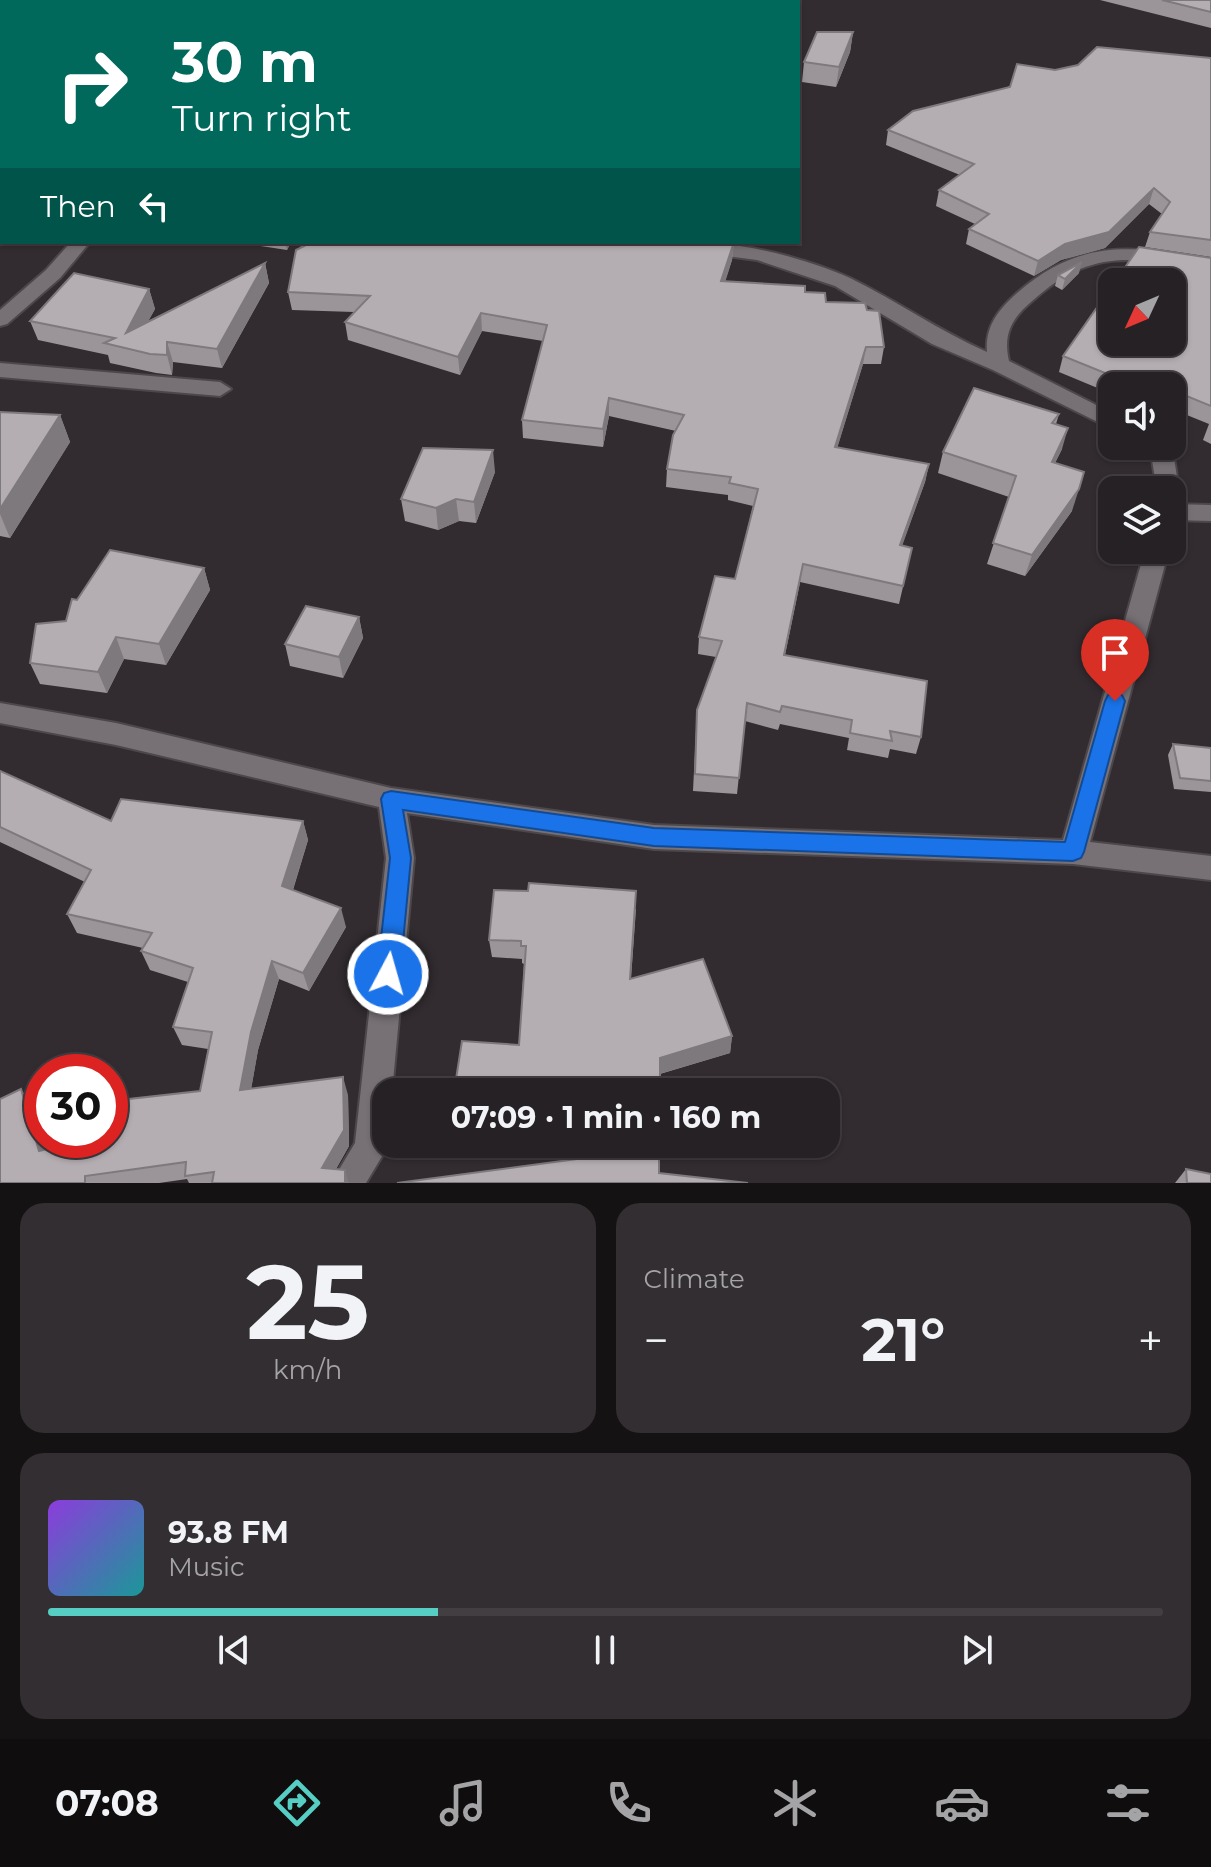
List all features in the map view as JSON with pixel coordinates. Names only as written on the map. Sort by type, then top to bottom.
[{"type":"street","points":[[0,320],[53,274],[79,244]]},
{"type":"street","points":[[707,244],[718,250],[760,255],[842,282],[939,339],[1000,365],[1098,415]]},
{"type":"street","points":[[1000,365],[997,336],[1002,322],[1045,281],[1074,263],[1093,256],[1116,255],[1146,256],[1211,266]]},
{"type":"street","points":[[0,370],[220,389]]},
{"type":"street","points":[[1186,512],[1211,513]]},
{"type":"street","points":[[1073,852],[1153,564]]},
{"type":"street","points":[[0,713],[116,734],[391,799],[654,837],[1073,852],[1211,868]]},
{"type":"street","points":[[347,1183],[371,1148],[400,858],[391,799]]},
{"type":"building","points":[[1162,0],[1211,0],[1211,12]]},
{"type":"building","points":[[817,32],[853,32],[839,67],[804,62]]},
{"type":"building","points":[[1097,47],[1211,58],[1211,240],[1150,232],[1170,202],[1154,188],[1109,232],[1065,244],[1038,261],[969,229],[989,214],[939,190],[974,164],[888,130],[913,111],[1010,87],[1017,64],[1055,70],[1078,65]]},
{"type":"building","points":[[308,244],[733,244],[721,281],[805,286],[805,292],[825,293],[826,302],[865,303],[867,310],[879,311],[884,347],[866,347],[835,447],[929,464],[900,545],[912,548],[903,586],[803,564],[784,655],[927,681],[921,737],[890,731],[892,741],[850,733],[852,720],[782,706],[780,712],[747,703],[739,778],[695,774],[697,710],[722,641],[699,637],[715,576],[735,579],[758,489],[729,483],[731,477],[667,469],[673,435],[684,415],[609,398],[603,429],[522,420],[547,325],[481,313],[458,357],[345,322],[370,296],[288,292],[296,250]]},
{"type":"building","points":[[1139,247],[1211,258],[1211,406],[1186,396],[1186,372],[1102,372],[1063,356],[1098,306],[1098,356],[1186,356],[1186,268],[1125,268]]},
{"type":"building","points":[[1082,262],[1065,279],[1058,275]]},
{"type":"building","points":[[265,263],[217,349],[167,342],[167,355],[150,354],[104,343],[115,338],[30,321],[74,273],[149,289],[126,333]]},
{"type":"building","points":[[974,388],[1059,414],[1052,423],[1068,428],[1052,462],[1084,472],[1079,489],[1032,555],[993,543],[1016,476],[943,452]]},
{"type":"building","points":[[0,412],[60,415],[0,509]]},
{"type":"building","points":[[423,448],[493,450],[474,502],[456,499],[436,508],[401,499]]},
{"type":"building","points":[[110,550],[204,568],[159,644],[116,637],[98,672],[30,663],[36,624],[66,621],[72,599],[77,600]]},
{"type":"building","points":[[306,606],[359,617],[339,657],[285,644]]},
{"type":"building","points":[[1173,744],[1211,748],[1211,781],[1180,778]]},
{"type":"building","points":[[0,771],[111,821],[121,799],[303,821],[282,886],[341,908],[303,973],[272,961],[251,1032],[240,1090],[343,1077],[344,1130],[322,1168],[345,1170],[345,1183],[212,1183],[214,1172],[185,1176],[186,1162],[85,1176],[85,1183],[0,1183],[0,1099],[21,1089],[24,1099],[24,1158],[128,1158],[128,1099],[200,1091],[212,1032],[173,1027],[193,968],[141,951],[152,933],[67,914],[91,870],[0,827]]},
{"type":"building","points":[[529,883],[636,891],[630,979],[703,959],[732,1036],[660,1058],[660,1078],[456,1078],[462,1041],[519,1045],[526,946],[521,946],[521,941],[489,940],[494,890],[528,891]]},
{"type":"building","points":[[584,1158],[659,1158],[659,1173],[748,1183],[397,1183]]},
{"type":"building","points":[[1186,1169],[1211,1174],[1211,1183],[1187,1183]]},
{"type":"route","points":[[388,974],[400,858],[391,799],[654,837],[1073,852],[1115,701]]}]
